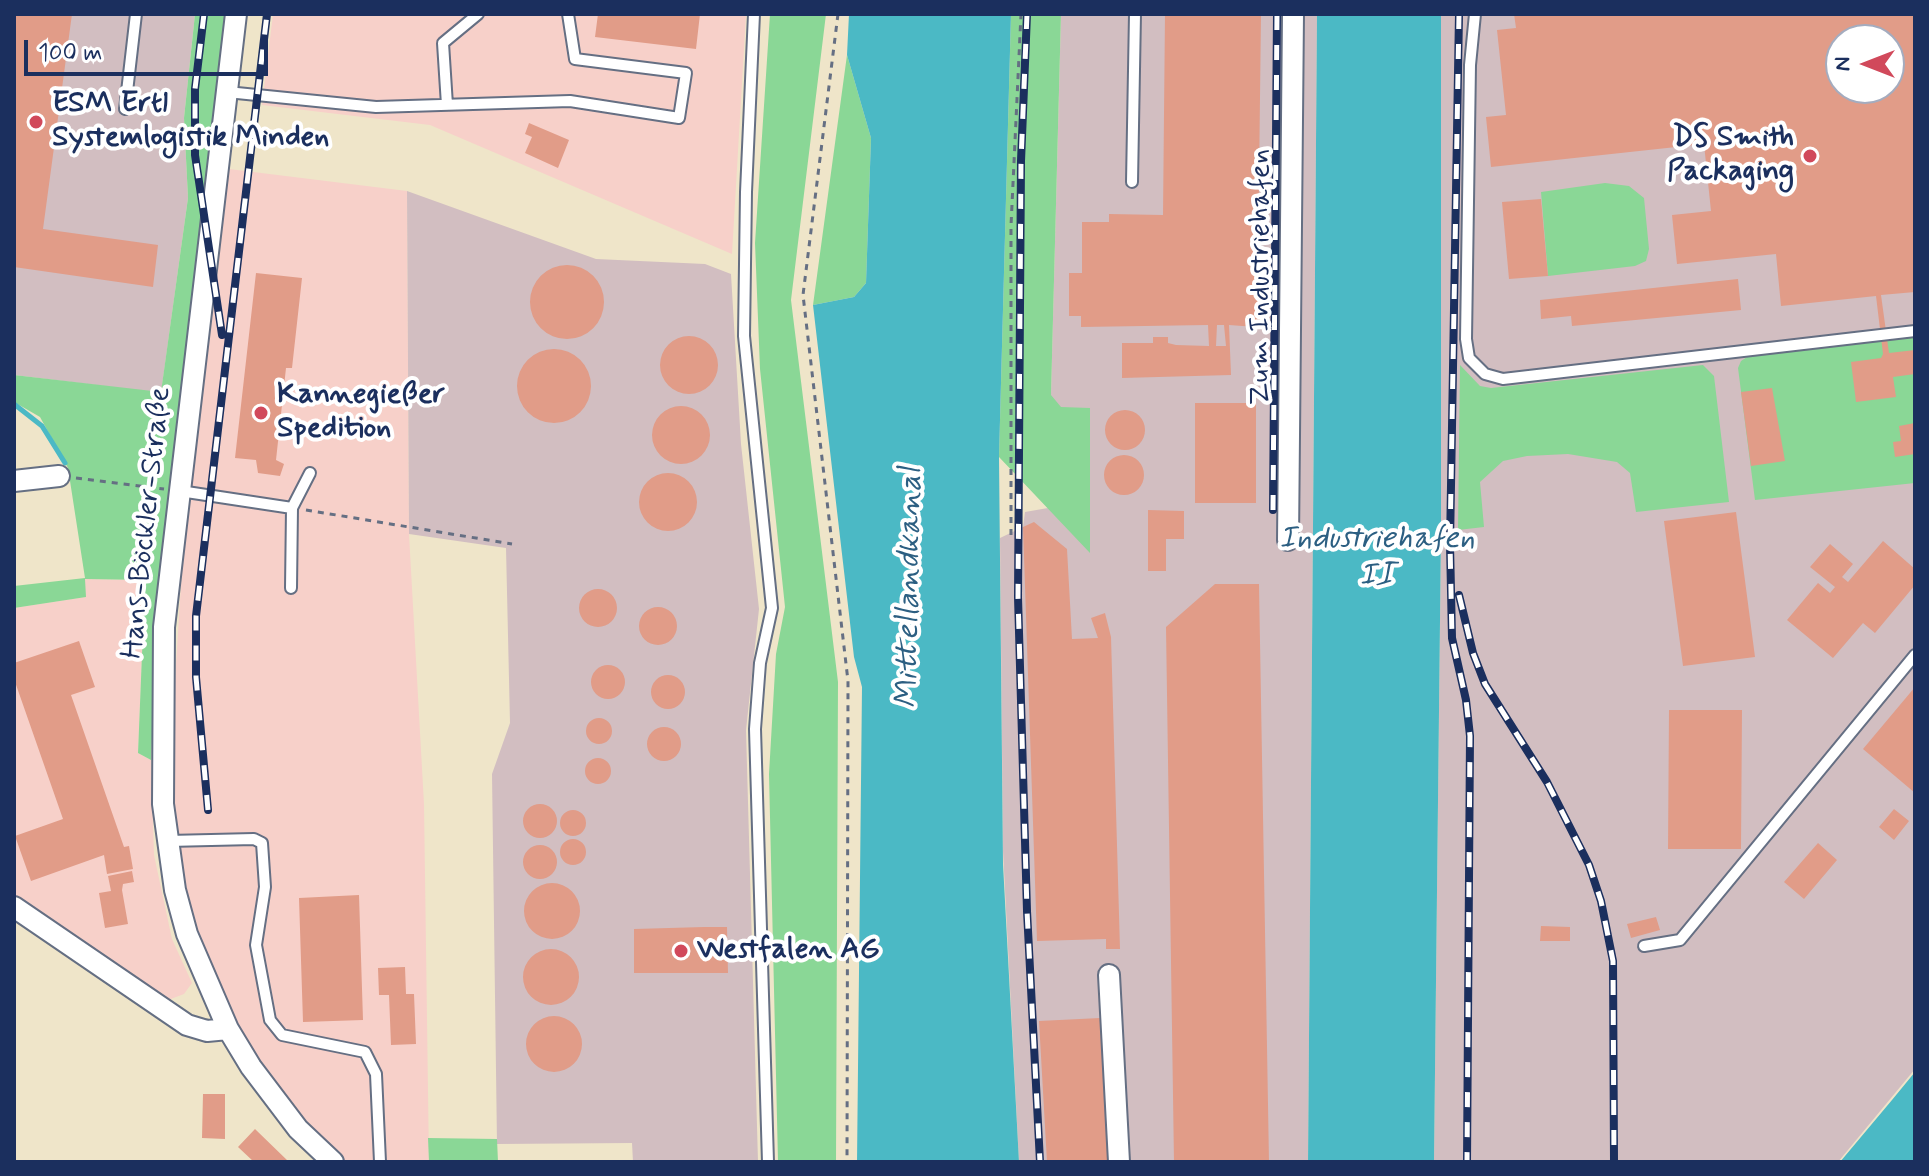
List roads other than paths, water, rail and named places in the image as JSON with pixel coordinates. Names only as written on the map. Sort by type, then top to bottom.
[{"type":"street","name":"Hans-Böckler-Straße","points":[[236,14],[164,627],[161,699],[166,841],[187,934],[228,1029],[251,1067],[298,1129],[333,1162]]},
{"type":"street","name":"Zum Industriehafen","points":[[1288,540],[1293,14]]},
{"type":"street","points":[[14,481],[59,476]]},
{"type":"street","points":[[14,907],[187,1025],[207,1031],[228,1029]]},
{"type":"street","points":[[1109,975],[1119,1162]]},
{"type":"lane","points":[[125,109],[136,14]]},
{"type":"lane","points":[[447,105],[443,43],[478,14]]},
{"type":"lane","points":[[227,92],[376,107],[570,101],[679,118],[686,73],[575,59],[568,14]]},
{"type":"lane","points":[[754,14],[746,192],[744,336],[772,608],[760,663],[755,729],[768,1162]]},
{"type":"lane","points":[[1132,182],[1135,14]]},
{"type":"lane","points":[[1475,14],[1470,65],[1466,339],[1469,358],[1485,374],[1503,379],[1915,331]]},
{"type":"lane","points":[[291,588],[292,508],[310,473]]},
{"type":"lane","points":[[180,491],[292,508]]},
{"type":"lane","points":[[1644,946],[1680,940],[1915,655]]},
{"type":"lane","points":[[166,841],[254,839],[262,843],[265,887],[256,945],[270,1020],[282,1035],[365,1052],[376,1074],[380,1162]]},
{"type":"water","name":"Mittellandkanal","points":[[849,14],[1011,14],[999,457],[1003,864],[1019,1162],[857,1162],[862,687],[854,657],[813,305],[854,297],[866,283],[871,138],[847,55]]},
{"type":"water","name":"Industriehafen II","points":[[1317,14],[1441,14],[1441,531],[1434,1162],[1308,1162]]},
{"type":"water","points":[[1915,1072],[1915,1162],[1840,1162],[1892,1100]]},
{"type":"waterway","points":[[14,404],[42,426],[65,463]]},
{"type":"railway","points":[[204,14],[195,89],[195,155],[222,335]]},
{"type":"railway","points":[[208,810],[196,677],[196,616],[267,14]]},
{"type":"railway","points":[[1027,14],[1021,161],[1018,597],[1027,911],[1040,1162]]},
{"type":"railway","points":[[1273,510],[1277,14]]},
{"type":"railway","points":[[1459,14],[1450,544],[1452,638],[1466,700],[1470,736],[1467,1162]]},
{"type":"railway","points":[[1459,595],[1473,653],[1485,684],[1547,782],[1589,865],[1601,901],[1613,961],[1614,1162]]},
{"type":"place","name":"ESM Ertl Systemlogistik Minden","points":[[36,122]]},
{"type":"place","name":"DS Smith Packaging","points":[[1810,156]]},
{"type":"place","name":"Kannegießer Spedition","points":[[261,413]]},
{"type":"place","name":"Westfalen AG","points":[[681,951]]}]
